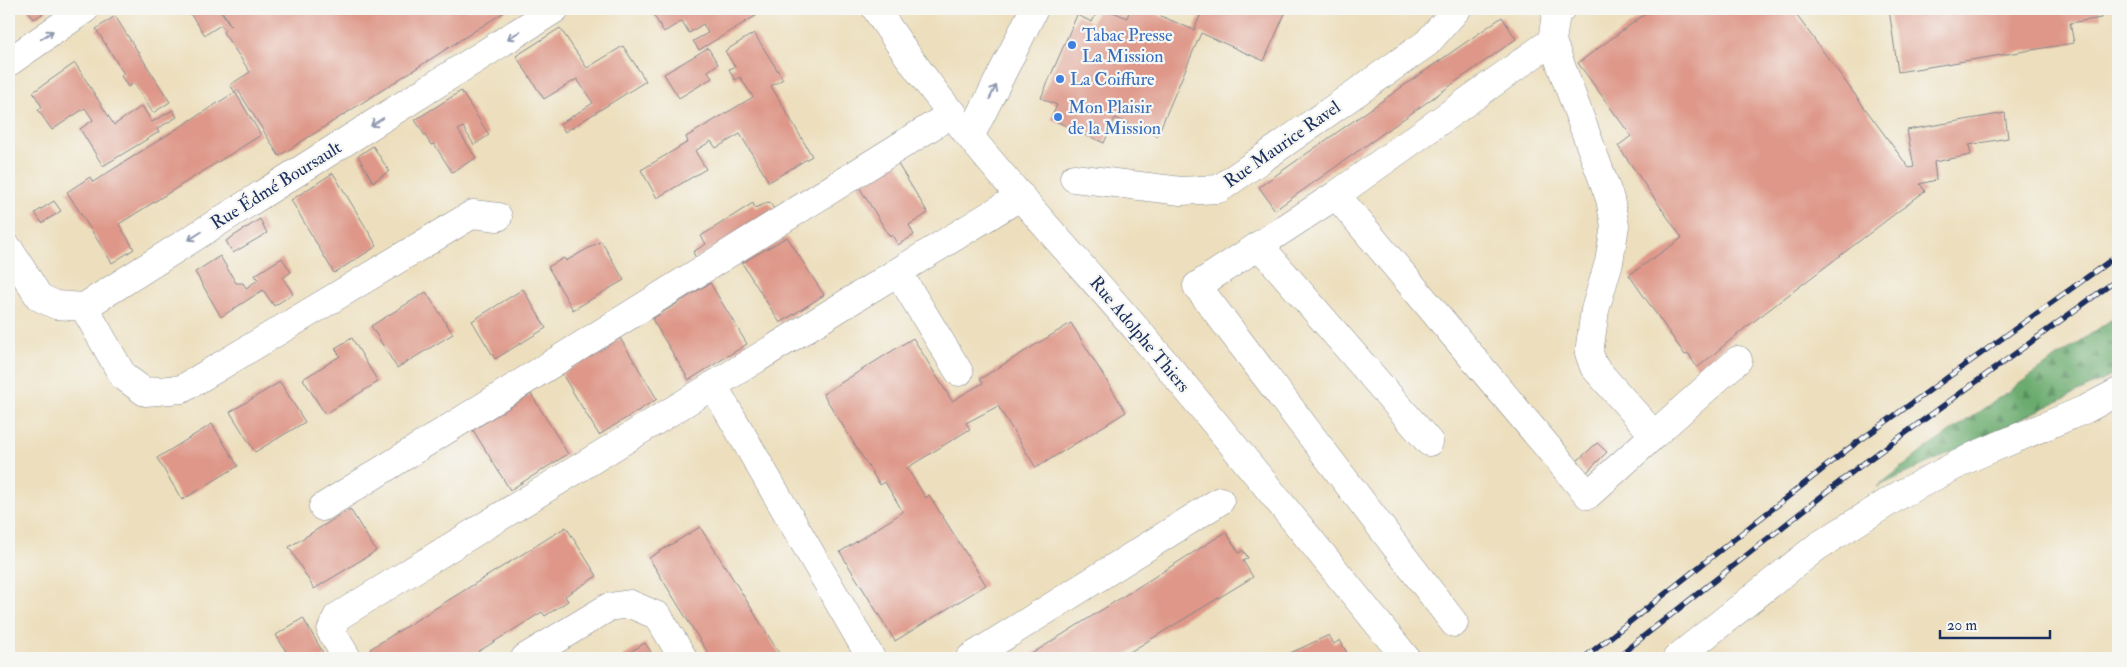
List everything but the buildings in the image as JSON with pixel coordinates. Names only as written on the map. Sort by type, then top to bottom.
[{"type":"street","points":[[9,62],[85,9]]},
{"type":"street","name":"Rue Édmé Boursault","points":[[84,307],[555,9]]},
{"type":"street","name":"Rue Adolphe Thiers","points":[[876,9],[926,80],[1021,196],[1155,351],[1406,658]]},
{"type":"street","points":[[971,135],[1034,9]]},
{"type":"street","name":"Rue Maurice Ravel","points":[[1074,178],[1181,191],[1218,188],[1427,43],[1457,9]]},
{"type":"street","points":[[1561,9],[1556,14],[1552,41],[1610,199],[1615,226],[1609,262],[1595,310],[1589,353],[1594,367],[1654,435]]},
{"type":"street","points":[[1454,623],[1197,286],[1336,195],[1552,41]]},
{"type":"street","points":[[323,507],[953,113]]},
{"type":"street","points":[[1336,195],[1588,495],[1738,360]]},
{"type":"street","points":[[347,658],[331,631],[337,617],[1021,196]]},
{"type":"street","points":[[9,249],[39,297],[56,305],[84,307],[123,376],[145,392],[182,389],[473,214],[498,217]]},
{"type":"street","points":[[1259,245],[1428,442]]},
{"type":"street","points":[[898,272],[958,372]]},
{"type":"street","points":[[713,385],[871,658]]},
{"type":"street","points":[[1677,658],[1818,546],[1903,493],[1974,456],[2086,409],[2118,392]]},
{"type":"street","points":[[970,658],[1220,501]]},
{"type":"street","points":[[525,658],[609,607],[630,604],[658,616],[683,658]]},
{"type":"green space","points":[[2118,315],[2118,373],[1877,487],[1924,450]]},
{"type":"railway","points":[[1584,658],[1848,449],[2118,255]]},
{"type":"railway","points":[[1616,658],[1860,466],[2118,279]]},
{"type":"place","name":"Tabac Presse La Mission","points":[[1072,45]]},
{"type":"place","name":"La Coiffure","points":[[1060,79]]},
{"type":"place","name":"Mon Plaisir de la Mission","points":[[1058,117]]}]
